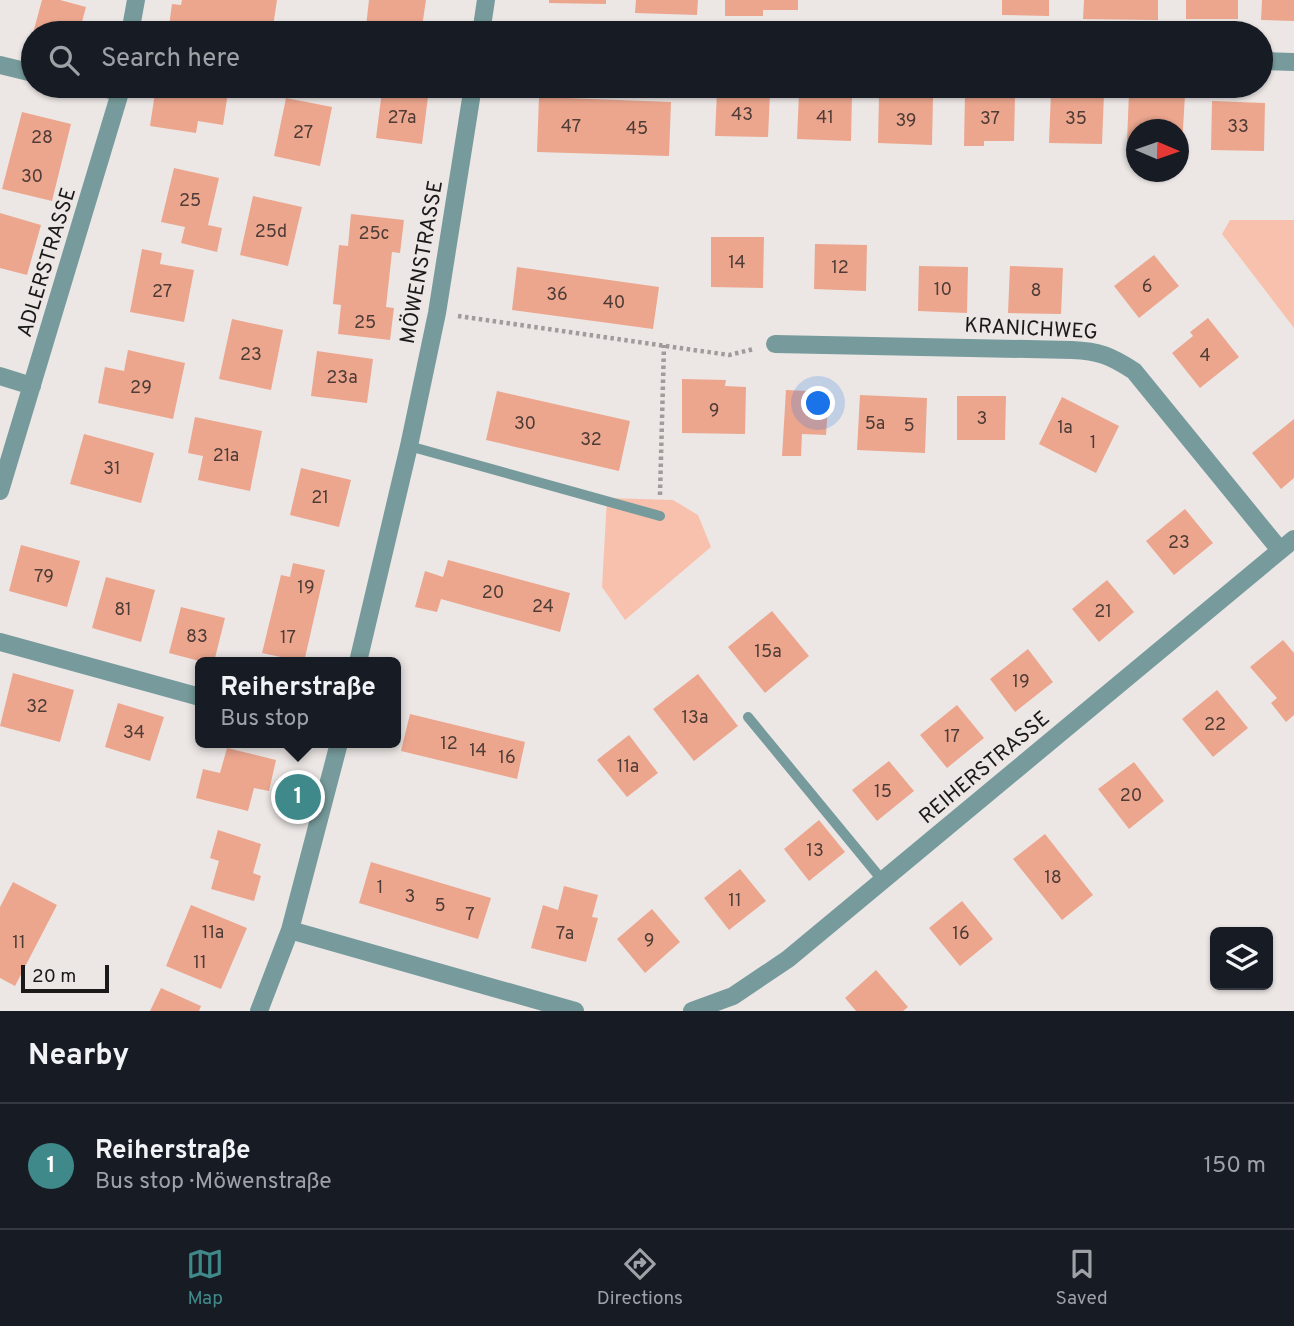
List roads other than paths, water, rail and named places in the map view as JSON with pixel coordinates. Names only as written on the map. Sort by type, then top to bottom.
[{"type":"street","points":[[132,21],[136,0]]},
{"type":"street","points":[[483,21],[486,0]]},
{"type":"street","points":[[1273,61],[1294,62]]},
{"type":"street","points":[[0,65],[21,70]]},
{"type":"street","name":"ADLERSTRASSE","points":[[0,491],[118,98]]},
{"type":"street","name":"MÖWENSTRASSE","points":[[359,657],[410,446],[437,313],[471,98]]},
{"type":"street","name":"KRANICHWEG","points":[[775,344],[1072,349],[1095,351],[1112,357],[1134,371],[1287,544]]},
{"type":"street","points":[[0,376],[32,386]]},
{"type":"street","name":"REIHERSTRASSE","points":[[692,1011],[733,996],[758,980],[884,881],[1287,544]]},
{"type":"street","points":[[0,642],[195,695]]},
{"type":"street","points":[[259,1011],[290,930],[338,748]]},
{"type":"street","points":[[290,930],[575,1011]]},
{"type":"lane","points":[[410,446],[660,516]]},
{"type":"lane","points":[[748,717],[884,881]]},
{"type":"place","name":"Reiherstraße","points":[[298,797]]}]
